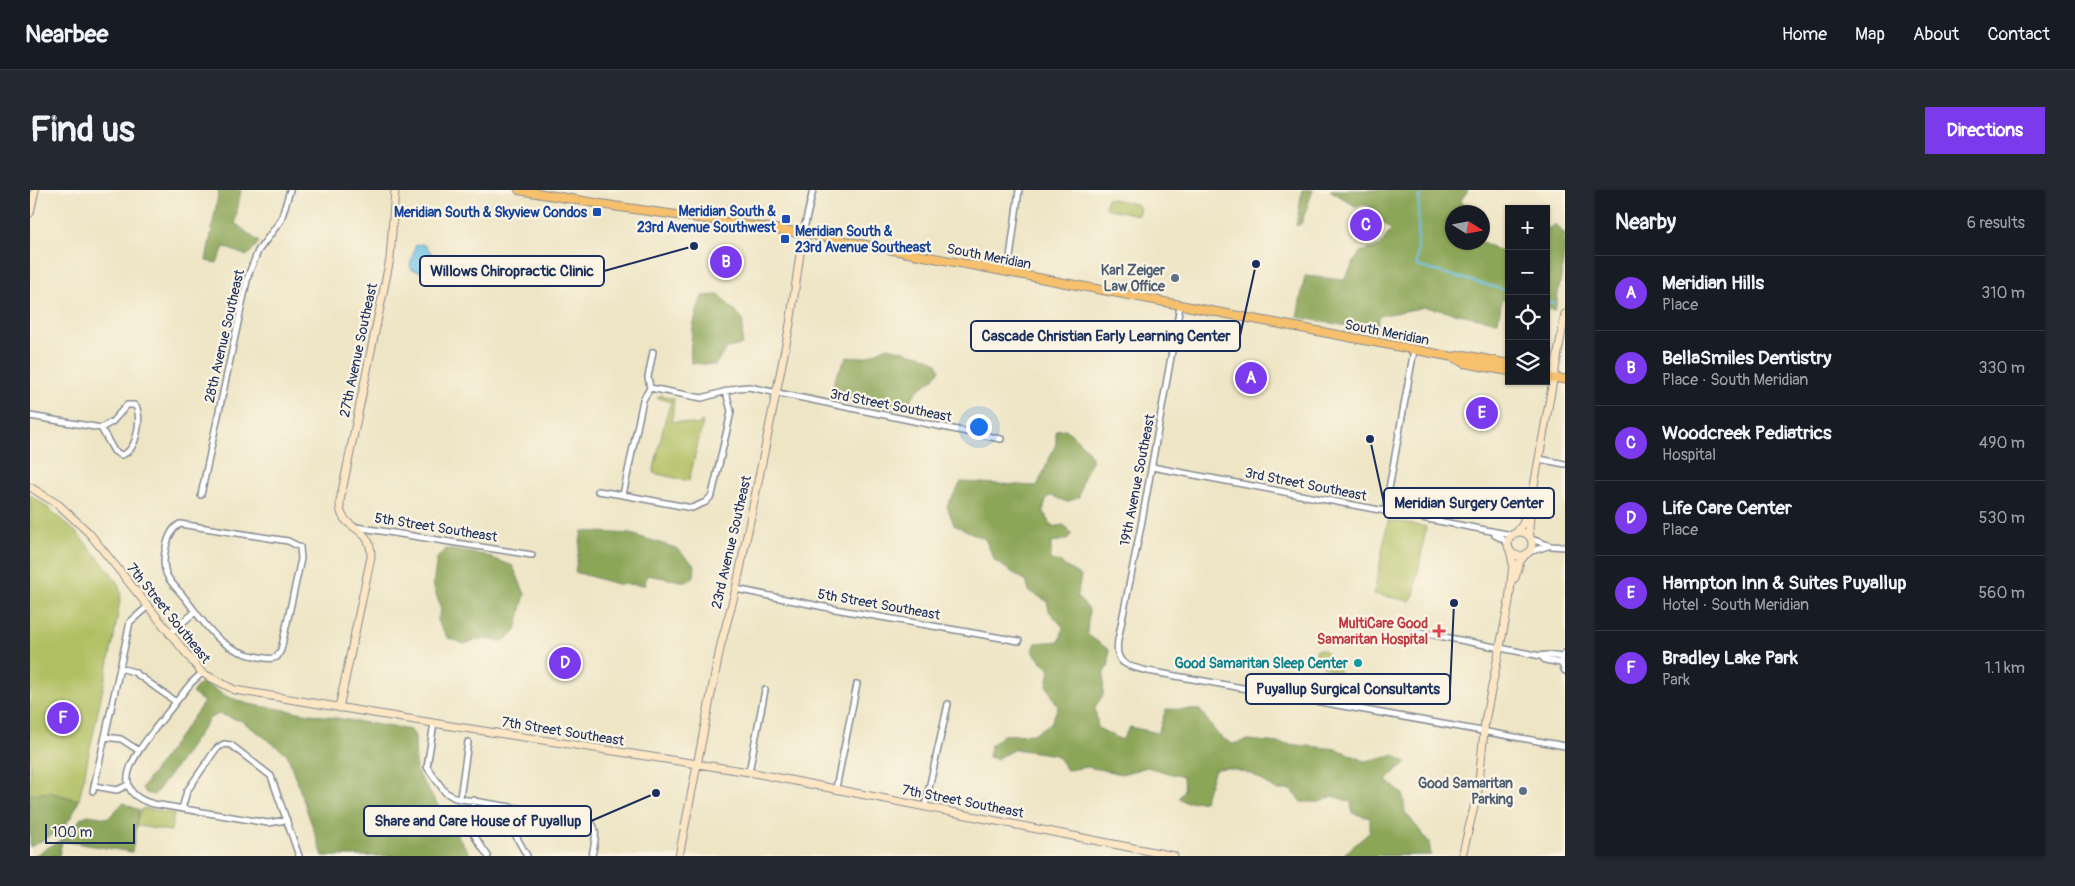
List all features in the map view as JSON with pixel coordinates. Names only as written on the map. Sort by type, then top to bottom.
[{"type":"main road","name":"South Meridian","points":[[519,190],[612,206],[803,233],[1414,350],[1453,357],[1464,355],[1505,363]]},
{"type":"main road","name":"South Meridian","points":[[1453,357],[1464,364],[1505,370]]},
{"type":"main road","points":[[1550,377],[1565,379]]},
{"type":"street","points":[[30,213],[35,190]]},
{"type":"street","name":"28th Avenue Southeast","points":[[201,495],[250,268],[258,251],[281,220],[290,190]]},
{"type":"street","name":"27th Avenue Southeast","points":[[340,514],[342,491],[390,259],[395,190]]},
{"type":"street","points":[[803,233],[813,190]]},
{"type":"street","points":[[1008,273],[1019,190]]},
{"type":"street","name":"23rd Avenue Southeast","points":[[679,856],[721,644],[736,589],[790,324],[803,233]]},
{"type":"street","name":"19th Avenue Southeast","points":[[1180,306],[1152,467],[1118,640],[1117,654],[1119,658],[1130,666],[1148,671],[1484,731]]},
{"type":"street","points":[[1550,377],[1565,314]]},
{"type":"street","points":[[1385,511],[1414,350]]},
{"type":"street","points":[[623,495],[643,400],[650,388],[648,377],[653,352]]},
{"type":"street","points":[[1508,602],[1518,566],[1532,545],[1529,528],[1532,497],[1549,385]]},
{"type":"street","name":"3rd Street Southeast","points":[[650,388],[702,398],[743,387],[1001,439]]},
{"type":"street","points":[[598,491],[692,508],[706,502],[712,495],[729,422],[730,411],[726,392]]},
{"type":"street","points":[[30,416],[101,428],[112,422],[127,405],[132,404],[137,408],[139,414],[136,435],[132,446],[126,454],[120,455],[115,453],[101,428]]},
{"type":"street","points":[[1539,459],[1565,464]]},
{"type":"street","name":"3rd Street Southeast","points":[[1152,467],[1485,531],[1514,534]]},
{"type":"street","name":"7th Street Southeast","points":[[30,487],[59,505],[88,533],[168,634],[202,673],[235,690],[749,772],[1174,856]]},
{"type":"street","points":[[1462,856],[1478,791],[1484,731],[1508,602],[1513,562],[1510,548],[1514,534],[1525,518],[1532,497]]},
{"type":"street","name":"5th Street Southeast","points":[[340,514],[348,524],[355,527],[532,555]]},
{"type":"street","points":[[180,524],[288,541],[298,546],[301,550],[301,559],[281,650],[277,657],[270,659],[256,657],[230,649],[195,612],[170,580],[165,570],[164,561],[169,540],[174,528],[180,524]]},
{"type":"street","points":[[339,708],[371,556],[369,542],[362,532],[355,527]]},
{"type":"street","name":"3rd Street Southeast","points":[[1485,531],[1504,540],[1510,548]]},
{"type":"street","points":[[1514,534],[1524,533],[1530,538],[1551,546],[1565,547]]},
{"type":"street","points":[[1510,548],[1519,556],[1551,546]]},
{"type":"street","name":"5th Street Southeast","points":[[736,589],[1019,641]]},
{"type":"street","points":[[129,787],[117,790],[93,788],[130,622],[147,606]]},
{"type":"street","points":[[168,634],[195,612]]},
{"type":"street","points":[[1414,631],[1541,656],[1545,660],[1563,658],[1565,671]]},
{"type":"street","points":[[120,668],[131,670],[138,674],[176,702]]},
{"type":"street","points":[[202,673],[191,683],[138,750],[129,769],[129,787],[140,799],[147,802],[268,823],[287,820]]},
{"type":"street","points":[[836,788],[857,684]]},
{"type":"street","points":[[749,772],[765,690]]},
{"type":"street","points":[[925,806],[948,704]]},
{"type":"street","points":[[434,723],[427,767],[445,792],[460,798],[586,819],[592,822],[596,828],[592,856]]},
{"type":"street","points":[[1484,731],[1565,746]]},
{"type":"street","points":[[104,737],[120,739],[138,750]]},
{"type":"street","points":[[460,798],[468,742]]},
{"type":"street","points":[[182,809],[184,797],[190,786],[216,749],[224,744],[235,746],[274,780],[299,856]]},
{"type":"street","points":[[474,800],[470,826],[472,833],[488,856]]},
{"type":"street","points":[[512,807],[511,827],[528,856]]},
{"type":"green space","points":[[219,190],[241,190],[235,223],[259,242],[247,256],[224,247],[217,263],[206,261]]},
{"type":"green space","points":[[1302,190],[1313,190],[1301,224],[1296,226]]},
{"type":"green space","points":[[1330,190],[1468,190],[1461,200],[1463,205],[1445,205],[1445,250],[1490,250],[1490,246],[1505,254],[1505,300],[1502,299],[1498,322],[1425,307],[1379,316],[1375,331],[1297,317],[1305,276],[1344,280],[1360,252],[1379,247],[1391,230],[1367,205],[1355,206]]},
{"type":"green space","points":[[1107,198],[1136,204],[1140,208],[1138,215],[1105,208]]},
{"type":"green space","points":[[1555,224],[1565,236],[1563,263],[1555,310],[1550,309],[1550,227]]},
{"type":"green space","points":[[719,295],[743,319],[742,345],[727,348],[715,365],[691,363],[693,329],[702,296]]},
{"type":"green space","points":[[888,347],[927,357],[937,363],[940,370],[933,379],[917,391],[908,403],[896,408],[833,398],[834,382],[847,357],[865,357]]},
{"type":"green space","points":[[660,395],[674,399],[672,421],[699,425],[701,421],[703,422],[689,481],[653,473],[671,402],[657,398]]},
{"type":"green space","points":[[1066,429],[1088,450],[1092,460],[1082,482],[1079,497],[1067,502],[1052,496],[1047,497],[1043,511],[1052,527],[1064,525],[1072,534],[1067,539],[1051,543],[1051,560],[1059,562],[1081,576],[1077,597],[1089,609],[1087,634],[1109,650],[1109,665],[1104,672],[1103,695],[1095,707],[1098,728],[1122,740],[1130,727],[1158,733],[1166,709],[1200,710],[1218,735],[1232,744],[1249,740],[1337,749],[1365,761],[1395,755],[1407,763],[1397,769],[1387,781],[1403,794],[1405,812],[1429,842],[1431,855],[1342,856],[1370,832],[1370,818],[1352,813],[1351,802],[1333,796],[1319,802],[1301,802],[1292,790],[1276,790],[1252,774],[1227,768],[1215,769],[1204,801],[1185,802],[1179,798],[1184,789],[1183,777],[1147,767],[1122,774],[1088,767],[1067,770],[1056,755],[1015,749],[996,759],[989,757],[990,746],[1003,735],[1033,734],[1051,723],[1058,707],[1047,686],[1050,670],[1032,652],[1036,643],[1060,641],[1063,627],[1049,611],[1047,601],[1029,591],[1026,581],[995,561],[985,539],[954,525],[947,506],[961,482],[1037,486],[1056,444],[1056,430]]},
{"type":"green space","points":[[30,495],[76,532],[111,573],[118,584],[121,594],[114,637],[79,800],[30,812]]},
{"type":"green space","points":[[1388,521],[1426,527],[1414,595],[1410,601],[1374,594]]},
{"type":"green space","points":[[582,531],[631,534],[676,548],[695,565],[694,577],[687,582],[647,575],[645,585],[617,584],[575,572]]},
{"type":"green space","points":[[446,549],[484,555],[513,566],[525,594],[516,630],[504,641],[478,639],[465,644],[448,638],[437,621],[441,610],[433,584],[437,558]]},
{"type":"green space","points":[[1316,650],[1325,651],[1333,661],[1341,666],[1339,672],[1323,666],[1316,654]]},
{"type":"green space","points":[[200,683],[228,697],[248,704],[411,730],[415,736],[416,771],[471,856],[323,856],[287,754],[242,721],[219,714],[210,718],[154,795],[146,793],[142,788],[204,702],[192,693]]},
{"type":"green space","points":[[49,792],[79,800],[66,824],[30,847],[30,794]]},
{"type":"green space","points":[[123,803],[139,810],[132,852],[62,841],[59,856],[34,856],[69,835],[81,818],[88,815],[108,818]]},
{"type":"green space","points":[[143,808],[174,813],[171,831],[132,825]]},
{"type":"water","points":[[422,244],[427,247],[442,268],[440,278],[431,275],[429,268],[425,268],[422,272],[412,270],[410,266],[415,247]]},
{"type":"waterway","points":[[1424,190],[1419,197],[1417,266],[1505,290]]},
{"type":"waterway","points":[[1550,302],[1554,303]]},
{"type":"place","name":"Meridian South & Skyview Condos","points":[[597,212]]},
{"type":"place","name":"Meridian South & 23rd Avenue Southwest","points":[[786,219]]},
{"type":"place","name":"Woodcreek Pediatrics","points":[[1366,225]]},
{"type":"place","name":"Meridian South & 23rd Avenue Southeast","points":[[785,239]]},
{"type":"place","name":"Willows Chiropractic Clinic","points":[[694,246]]},
{"type":"place","name":"BellaSmiles Dentistry","points":[[726,262]]},
{"type":"place","name":"Cascade Christian Early Learning Center","points":[[1256,264]]},
{"type":"place","name":"Karl Zeiger Law Office","points":[[1175,278]]},
{"type":"place","name":"Meridian Hills","points":[[1251,378]]},
{"type":"place","name":"Hampton Inn & Suites Puyallup","points":[[1482,413]]},
{"type":"place","name":"Meridian Surgery Center","points":[[1370,439]]},
{"type":"place","name":"Puyallup Surgical Consultants","points":[[1454,603]]},
{"type":"place","name":"MultiCare Good Samaritan Hospital","points":[[1439,631]]},
{"type":"place","name":"Life Care Center","points":[[565,663]]},
{"type":"place","name":"Good Samaritan Sleep Center","points":[[1358,663]]},
{"type":"place","name":"Bradley Lake Park","points":[[63,718]]},
{"type":"place","name":"Good Samaritan Parking","points":[[1523,791]]},
{"type":"place","name":"Share and Care House of Puyallup","points":[[656,793]]}]
